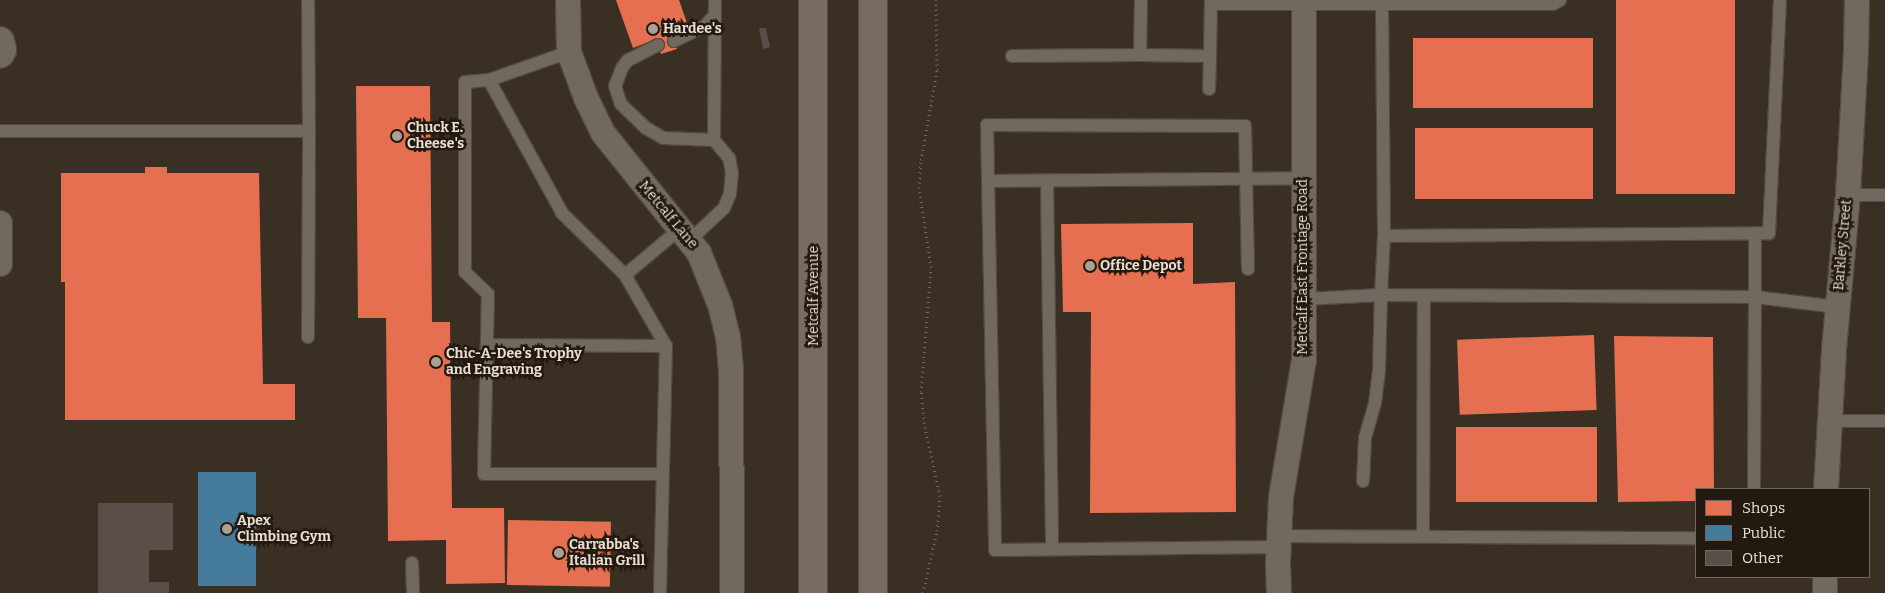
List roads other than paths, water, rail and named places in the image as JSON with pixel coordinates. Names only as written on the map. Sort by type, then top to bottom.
[{"type":"main road","name":"Metcalf Avenue","points":[[813,0],[813,593]]},
{"type":"main road","points":[[873,0],[873,593]]},
{"type":"street","name":"Metcalf Lane","points":[[568,0],[569,52],[586,98],[603,133],[634,174],[686,234],[699,253],[717,298],[728,336],[731,368],[732,593]]},
{"type":"street","name":"Barkley Street","points":[[1826,488],[1838,307],[1848,195],[1857,0]]},
{"type":"street","name":"Metcalf East Frontage Road","points":[[1279,593],[1281,498],[1304,360],[1304,1]]},
{"type":"street","points":[[0,41],[2,50],[0,54]]},
{"type":"street","points":[[0,223],[0,264]]},
{"type":"street","points":[[1824,578],[1825,593]]},
{"type":"lane","points":[[308,0],[308,337]]},
{"type":"lane","points":[[625,275],[724,208],[730,194],[732,173],[729,158],[714,140],[715,0]]},
{"type":"lane","points":[[1140,55],[1141,0]]},
{"type":"lane","points":[[1210,89],[1211,2],[1304,1],[1553,4],[1560,0]]},
{"type":"lane","points":[[1384,236],[1769,234],[1780,0]]},
{"type":"lane","points":[[1363,481],[1364,438],[1375,402],[1379,369],[1384,236],[1382,2]]},
{"type":"lane","points":[[674,41],[705,26],[715,15]]},
{"type":"lane","points":[[658,45],[628,60],[622,68],[615,86],[621,104],[646,128],[663,138],[714,140]]},
{"type":"lane","points":[[569,52],[489,80],[466,82],[466,272],[488,294],[484,474],[662,474]]},
{"type":"lane","points":[[1012,56],[1210,56]]},
{"type":"lane","points":[[489,80],[562,213],[625,275],[666,346],[660,593]]},
{"type":"lane","points":[[1248,269],[1245,126],[987,125],[995,550],[1423,537],[1695,538]]},
{"type":"lane","points":[[0,131],[309,130]]},
{"type":"lane","points":[[988,181],[1303,178]]},
{"type":"lane","points":[[1046,180],[1052,549]]},
{"type":"lane","points":[[1848,195],[1885,195]]},
{"type":"lane","points":[[1754,488],[1755,234]]},
{"type":"lane","points":[[1305,298],[1381,295],[1754,298],[1838,307]]},
{"type":"lane","points":[[1423,537],[1424,295]]},
{"type":"lane","points":[[486,345],[666,346]]},
{"type":"lane","points":[[1830,421],[1885,421]]},
{"type":"lane","points":[[412,563],[413,593]]},
{"type":"place","name":"Hardee's","points":[[653,29]]},
{"type":"place","name":"Chuck E. Cheese's","points":[[397,136]]},
{"type":"place","name":"Office Depot","points":[[1090,266]]},
{"type":"place","name":"Chic-A-Dee's Trophy and Engraving","points":[[436,362]]},
{"type":"place","name":"Apex Climbing Gym","points":[[227,529]]},
{"type":"place","name":"Carrabba's Italian Grill","points":[[559,553]]}]
